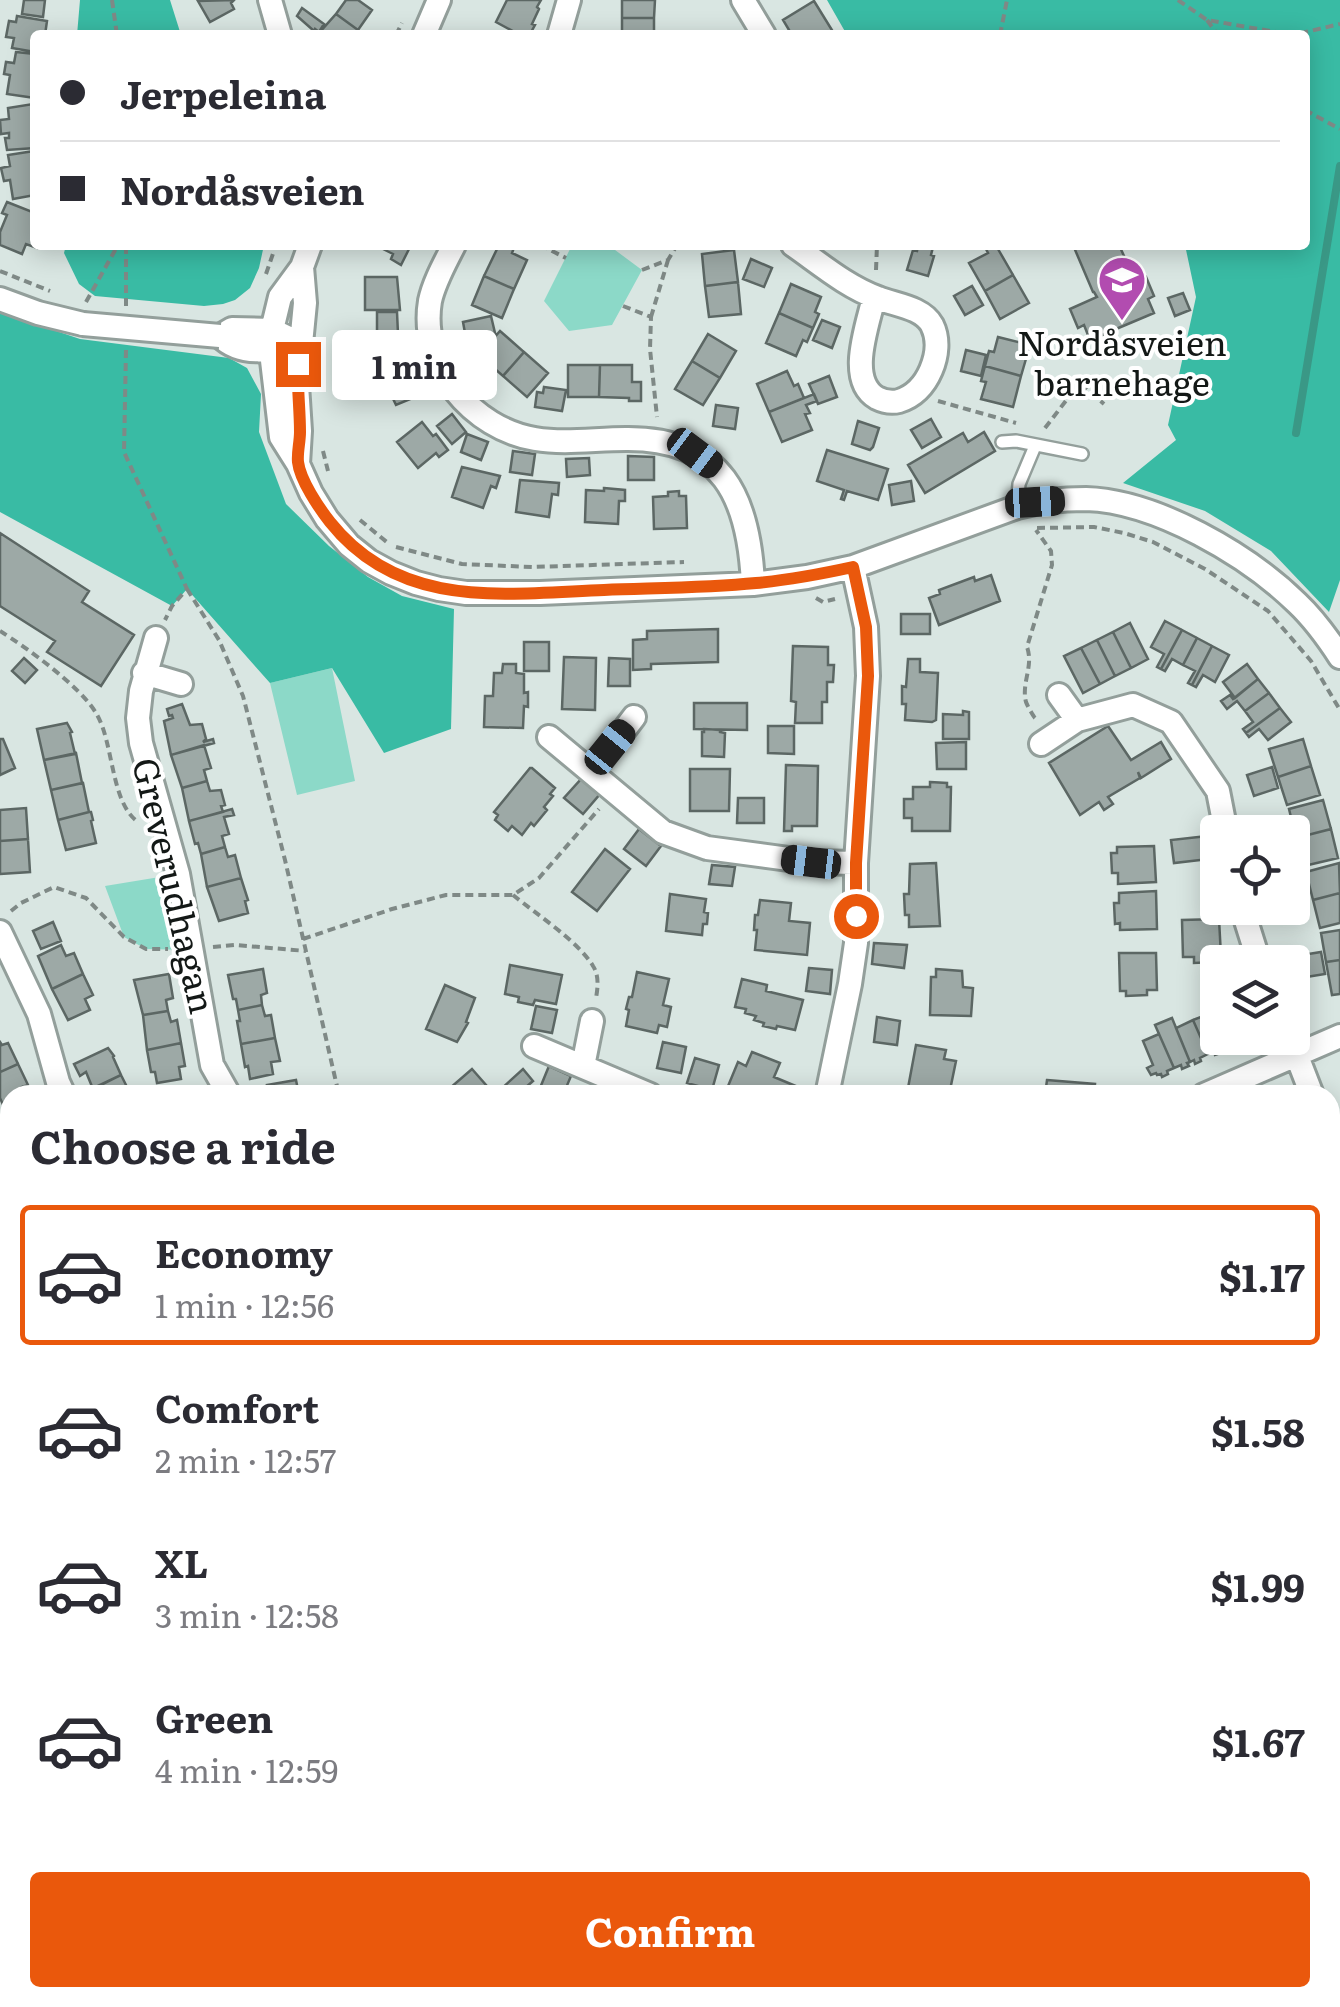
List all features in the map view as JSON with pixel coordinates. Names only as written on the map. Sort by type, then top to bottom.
[{"type":"street","points":[[270,0],[279,30]]},
{"type":"street","points":[[426,30],[439,0]]},
{"type":"street","points":[[560,30],[569,0]]},
{"type":"street","points":[[743,0],[761,30]]},
{"type":"street","points":[[452,250],[430,302],[430,324],[433,346],[455,392],[474,411],[512,434],[562,442],[629,438],[660,442],[679,446],[704,459],[724,478],[745,518],[753,584]]},
{"type":"street","points":[[800,250],[874,297],[922,314],[931,323],[937,342],[929,375],[906,399],[891,403],[870,393],[860,367],[874,297]]},
{"type":"street","points":[[306,256],[280,297],[272,341],[281,437],[327,519],[349,545],[390,574],[439,590],[466,593],[753,584],[853,567],[1017,506],[1088,499],[1157,515],[1191,530],[1260,573],[1296,602],[1340,657]]},
{"type":"street","points":[[298,464],[297,385],[306,256]]},
{"type":"street","points":[[0,299],[38,313],[83,314],[220,336],[230,346],[300,342]]},
{"type":"street","points":[[829,1085],[856,943],[856,863],[868,676],[866,627],[853,567]]},
{"type":"street","name":"Greverudhagan","points":[[156,638],[144,673],[138,718],[141,744],[178,874],[212,1064],[224,1085]]},
{"type":"street","points":[[144,673],[181,684]]},
{"type":"street","points":[[1058,695],[1077,720]]},
{"type":"street","points":[[1041,744],[1077,720],[1132,704],[1171,722],[1218,790],[1223,815]]},
{"type":"street","points":[[592,772],[634,717]]},
{"type":"street","points":[[549,737],[663,832],[707,848],[811,862],[856,863]]},
{"type":"street","points":[[5,922],[39,1014],[59,1085]]},
{"type":"street","points":[[583,1066],[592,1021]]},
{"type":"street","points":[[1310,1043],[1340,1036]]},
{"type":"street","points":[[534,1046],[627,1085]]},
{"type":"street","points":[[1222,1085],[1277,1055]]},
{"type":"street","points":[[1297,1055],[1308,1085]]},
{"type":"lane","points":[[1002,442],[1016,441],[1082,454]]},
{"type":"lane","points":[[1017,506],[1019,484],[1034,446]]},
{"type":"path","points":[[112,0],[116,30]]},
{"type":"path","points":[[1001,30],[1007,0]]},
{"type":"path","points":[[1178,0],[1207,20],[1214,30]]},
{"type":"path","points":[[1207,20],[1265,30]]},
{"type":"path","points":[[1310,31],[1340,24]]},
{"type":"path","points":[[1310,113],[1340,129]]},
{"type":"path","points":[[83,314],[115,250]]},
{"type":"path","points":[[126,250],[126,316]]},
{"type":"path","points":[[262,286],[274,250]]},
{"type":"path","points":[[550,250],[566,258]]},
{"type":"path","points":[[660,442],[650,350],[651,317],[674,250]]},
{"type":"path","points":[[642,270],[668,260]]},
{"type":"path","points":[[623,306],[651,317]]},
{"type":"path","points":[[126,352],[124,452],[187,589],[220,640],[244,696],[337,1085]]},
{"type":"path","points":[[1033,428],[1044,430],[1085,376]]},
{"type":"path","points":[[1080,383],[1104,404]]},
{"type":"path","points":[[918,390],[928,398],[1015,423]]},
{"type":"path","points":[[322,443],[329,475]]},
{"type":"path","points":[[352,512],[392,546],[462,564],[532,567],[692,561]]},
{"type":"path","points":[[1041,744],[1033,743],[1039,726],[1026,703],[1025,687],[1031,658],[1028,647],[1052,566],[1051,551],[1034,528],[1094,527],[1124,533],[1153,542],[1204,569],[1268,611],[1311,661],[1340,710]]},
{"type":"path","points":[[807,577],[811,596],[822,602],[860,592]]},
{"type":"path","points":[[156,638],[172,606],[187,589]]},
{"type":"path","points":[[0,631],[34,654],[90,704],[104,730],[122,798],[131,816],[144,824],[163,822]]},
{"type":"path","points":[[304,939],[446,894],[513,895],[539,878],[615,791]]},
{"type":"path","points":[[5,922],[20,903],[54,887],[86,898],[124,937],[146,949],[191,950],[235,945],[306,951]]},
{"type":"path","points":[[513,895],[595,968],[598,987],[592,1021]]},
{"type":"green space","points":[[80,0],[170,0],[179,30],[77,30]]},
{"type":"green space","points":[[827,0],[1340,0],[1340,580],[1329,612],[1271,551],[1205,511],[1123,483],[1176,440],[1168,425],[1196,297],[1186,250],[1310,250],[1310,30],[844,30]]},
{"type":"green space","points":[[263,250],[250,288],[235,300],[204,306],[95,296],[79,284],[64,253]]},
{"type":"green space","points":[[570,250],[615,250],[642,270],[612,325],[569,331],[544,301]]},
{"type":"green space","points":[[0,312],[80,339],[229,358],[247,368],[261,394],[259,432],[286,504],[368,577],[402,596],[454,609],[451,729],[384,753],[332,668],[270,683],[187,589],[172,606],[0,512]]},
{"type":"green space","points":[[332,668],[355,781],[297,795],[270,683]]},
{"type":"green space","points":[[178,874],[191,950],[146,949],[124,937],[105,886]]},
{"type":"building","points":[[24,0],[45,0],[43,17],[22,14]]},
{"type":"building","points":[[234,0],[234,9],[210,22],[198,1]]},
{"type":"building","points":[[346,0],[358,0],[372,10],[358,30],[336,14]]},
{"type":"building","points":[[507,0],[541,0],[532,30],[511,30],[496,22]]},
{"type":"building","points":[[622,0],[655,0],[654,18],[622,18]]},
{"type":"building","points":[[814,1],[832,30],[789,30],[783,20]]},
{"type":"building","points":[[302,8],[324,24],[320,30],[313,30],[297,16]]},
{"type":"building","points":[[336,14],[358,30],[322,30]]},
{"type":"building","points":[[17,16],[47,21],[46,30],[30,30],[30,51],[12,48],[14,38],[6,37],[9,21],[16,22]]},
{"type":"building","points":[[622,18],[654,18],[654,30],[622,30]]},
{"type":"building","points":[[16,52],[30,53],[30,97],[7,94],[10,75],[4,74],[6,62],[14,63]]},
{"type":"building","points":[[30,104],[30,148],[7,150],[5,138],[9,138],[9,133],[1,134],[0,120],[9,119],[8,108]]},
{"type":"building","points":[[30,152],[30,196],[13,199],[10,180],[4,181],[1,168],[10,166],[8,155]]},
{"type":"building","points":[[7,202],[30,211],[30,245],[26,244],[22,254],[0,245],[7,215],[2,213]]},
{"type":"building","points":[[385,250],[408,250],[401,265],[391,259],[393,254]]},
{"type":"building","points":[[497,250],[513,250],[512,253],[527,260],[514,289],[484,276]]},
{"type":"building","points":[[734,250],[738,282],[705,286],[702,254]]},
{"type":"building","points":[[913,250],[932,250],[928,276],[907,270]]},
{"type":"building","points":[[986,250],[999,250],[1013,275],[985,291],[969,263],[988,253]]},
{"type":"building","points":[[1075,250],[1121,250],[1124,256],[1118,259],[1126,278],[1115,283],[1117,289],[1146,277],[1154,296],[1148,299],[1154,313],[1090,340],[1084,325],[1078,328],[1070,309],[1097,297]]},
{"type":"building","points":[[751,259],[772,268],[764,287],[743,279]]},
{"type":"building","points":[[1013,275],[1029,303],[1000,319],[985,291]]},
{"type":"building","points":[[484,276],[514,289],[502,318],[472,305]]},
{"type":"building","points":[[365,277],[397,277],[400,310],[365,310]]},
{"type":"building","points":[[738,282],[741,314],[709,317],[705,286]]},
{"type":"building","points":[[791,284],[821,297],[813,328],[779,313]]},
{"type":"building","points":[[972,286],[983,305],[965,315],[954,296]]},
{"type":"building","points":[[1183,293],[1190,310],[1175,316],[1168,298]]},
{"type":"building","points":[[377,312],[397,312],[398,334],[377,334]]},
{"type":"building","points":[[779,313],[813,328],[796,356],[766,343]]},
{"type":"building","points":[[491,316],[495,333],[487,340],[467,344],[463,322]]},
{"type":"building","points":[[822,320],[840,327],[832,348],[813,340]]},
{"type":"building","points":[[500,331],[524,352],[503,376],[479,355]]},
{"type":"building","points":[[708,334],[736,351],[720,378],[692,361]]},
{"type":"building","points":[[998,337],[1030,345],[1021,376],[985,366]]},
{"type":"building","points":[[389,347],[406,376],[373,390],[360,359]]},
{"type":"building","points":[[966,350],[986,355],[981,376],[961,371]]},
{"type":"building","points":[[524,352],[548,373],[527,397],[503,376]]},
{"type":"building","points":[[692,361],[720,378],[703,405],[675,389]]},
{"type":"building","points":[[568,365],[600,365],[599,397],[568,397]]},
{"type":"building","points":[[600,365],[632,365],[632,382],[641,382],[641,401],[599,397]]},
{"type":"building","points":[[985,366],[1021,376],[1013,407],[981,399]]},
{"type":"building","points":[[787,371],[804,398],[769,412],[757,384]]},
{"type":"building","points":[[829,376],[837,397],[818,404],[809,384]]},
{"type":"building","points":[[407,377],[415,397],[396,405],[387,386]]},
{"type":"building","points":[[544,387],[566,390],[562,411],[535,407],[537,392],[543,393]]},
{"type":"building","points":[[814,394],[817,401],[806,405],[810,413],[805,414],[812,430],[782,442],[769,412]]},
{"type":"building","points":[[716,405],[738,408],[735,429],[713,426]]},
{"type":"building","points":[[452,414],[466,432],[452,444],[437,426]]},
{"type":"building","points":[[931,419],[941,437],[922,448],[911,430]]},
{"type":"building","points":[[858,421],[879,428],[870,450],[852,444]]},
{"type":"building","points":[[422,422],[448,450],[439,457],[436,453],[418,468],[397,442]]},
{"type":"building","points":[[984,432],[995,451],[925,493],[908,465],[963,433],[968,442]]},
{"type":"building","points":[[467,434],[488,442],[481,460],[461,452]]},
{"type":"building","points":[[827,450],[888,469],[878,500],[847,491],[844,500],[844,490],[817,481]]},
{"type":"building","points":[[513,451],[535,454],[532,475],[510,472]]},
{"type":"building","points":[[628,456],[654,457],[654,480],[628,480]]},
{"type":"building","points":[[589,458],[590,475],[567,477],[566,459]]},
{"type":"building","points":[[462,467],[500,476],[496,488],[491,486],[483,508],[452,497]]},
{"type":"building","points":[[520,480],[559,483],[558,495],[552,494],[549,517],[516,512]]},
{"type":"building","points":[[911,481],[914,501],[892,505],[889,485]]},
{"type":"building","points":[[586,490],[625,490],[625,501],[619,501],[618,524],[585,522]]},
{"type":"building","points":[[679,491],[679,496],[686,496],[687,528],[654,529],[653,497]]},
{"type":"building","points":[[0,533],[89,591],[82,602],[134,635],[101,686],[47,652],[55,641],[0,606]]},
{"type":"building","points":[[991,575],[1000,601],[939,625],[929,598],[940,594],[939,590],[974,577],[975,581]]},
{"type":"building","points":[[901,614],[930,614],[930,634],[901,634]]},
{"type":"building","points":[[1165,621],[1182,630],[1161,669],[1157,667],[1164,654],[1151,647]]},
{"type":"building","points":[[1130,623],[1148,659],[1131,668],[1113,632]]},
{"type":"building","points":[[718,629],[718,662],[651,664],[651,669],[633,670],[633,640],[647,639],[647,631]]},
{"type":"building","points":[[1182,630],[1197,638],[1183,665],[1172,659],[1165,671],[1161,669]]},
{"type":"building","points":[[1113,632],[1131,668],[1115,676],[1097,640]]},
{"type":"building","points":[[1197,638],[1212,646],[1192,685],[1188,683],[1195,671],[1183,665]]},
{"type":"building","points":[[1097,640],[1115,676],[1100,684],[1081,648]]},
{"type":"building","points":[[524,642],[549,642],[549,671],[524,671]]},
{"type":"building","points":[[793,646],[828,647],[828,665],[834,665],[833,682],[827,682],[822,723],[795,723],[796,702],[791,701]]},
{"type":"building","points":[[1212,646],[1229,655],[1215,682],[1203,675],[1196,687],[1192,685]]},
{"type":"building","points":[[1081,648],[1100,684],[1083,693],[1064,656]]},
{"type":"building","points":[[564,657],[596,658],[595,710],[562,709]]},
{"type":"building","points":[[24,658],[37,670],[25,683],[12,671]]},
{"type":"building","points":[[609,658],[630,659],[630,686],[608,686]]},
{"type":"building","points":[[908,659],[920,659],[920,672],[938,673],[936,720],[932,722],[905,720],[902,686],[906,687]]},
{"type":"building","points":[[503,664],[516,664],[516,673],[524,674],[528,707],[524,706],[523,728],[484,727],[485,696],[493,696],[494,673],[502,673]]},
{"type":"building","points":[[1247,664],[1258,679],[1235,698],[1223,682]]},
{"type":"building","points":[[1258,679],[1269,693],[1245,711],[1237,701],[1227,709],[1221,701],[1230,695],[1233,699]]},
{"type":"building","points":[[1269,693],[1280,708],[1246,733],[1243,729],[1253,722],[1245,711]]},
{"type":"building","points":[[694,703],[747,703],[747,730],[694,729]]},
{"type":"building","points":[[182,704],[190,725],[202,724],[206,739],[203,742],[213,739],[214,743],[171,755],[164,721],[173,718],[167,709]]},
{"type":"building","points":[[1280,708],[1291,722],[1268,740],[1259,729],[1249,737],[1246,733]]},
{"type":"building","points":[[963,711],[969,712],[969,739],[943,739],[943,714],[963,715]]},
{"type":"building","points":[[67,723],[75,754],[44,760],[37,729]]},
{"type":"building","points":[[768,726],[794,726],[794,754],[768,753]]},
{"type":"building","points":[[1108,726],[1131,760],[1161,742],[1171,759],[1141,778],[1138,772],[1140,778],[1108,797],[1113,804],[1104,810],[1099,802],[1080,815],[1049,763]]},
{"type":"building","points":[[704,729],[725,733],[724,757],[702,756]]},
{"type":"building","points":[[0,739],[15,768],[0,775]]},
{"type":"building","points":[[1303,739],[1311,766],[1278,777],[1269,749]]},
{"type":"building","points":[[966,742],[966,769],[937,769],[936,743]]},
{"type":"building","points":[[204,745],[211,768],[204,770],[207,781],[182,788],[171,755]]},
{"type":"building","points":[[76,753],[82,783],[51,790],[44,760]]},
{"type":"building","points":[[786,765],[818,766],[817,826],[792,826],[792,831],[784,831]]},
{"type":"building","points":[[1311,766],[1320,795],[1287,805],[1278,777]]},
{"type":"building","points":[[1272,767],[1278,788],[1254,796],[1247,775]]},
{"type":"building","points":[[530,768],[555,788],[544,807],[547,810],[522,835],[512,826],[508,831],[495,820],[498,815],[494,812]]},
{"type":"building","points":[[690,769],[730,769],[729,811],[690,811]]},
{"type":"building","points":[[582,778],[600,794],[583,814],[564,798]]},
{"type":"building","points":[[207,781],[210,791],[221,790],[223,812],[189,821],[182,788]]},
{"type":"building","points":[[930,782],[951,787],[950,831],[912,831],[912,818],[904,818],[904,799],[913,799],[913,787],[930,787]]},
{"type":"building","points":[[83,783],[89,812],[58,820],[51,790]]},
{"type":"building","points":[[738,798],[764,798],[764,823],[737,823]]},
{"type":"building","points":[[1323,800],[1331,829],[1310,834],[1310,815],[1290,815],[1289,809]]},
{"type":"building","points":[[26,808],[28,839],[0,841],[0,810]]},
{"type":"building","points":[[232,809],[234,815],[224,817],[229,834],[222,836],[225,847],[201,854],[189,821]]},
{"type":"building","points":[[91,812],[96,843],[66,850],[58,820]]},
{"type":"building","points":[[639,829],[661,846],[646,866],[624,849]]},
{"type":"building","points":[[1331,829],[1338,858],[1310,865],[1310,834]]},
{"type":"building","points":[[1200,837],[1200,860],[1174,863],[1171,840]]},
{"type":"building","points":[[28,839],[30,872],[0,874],[0,841]]},
{"type":"building","points":[[1154,846],[1156,882],[1118,884],[1118,873],[1112,873],[1111,853],[1117,853],[1117,847]]},
{"type":"building","points":[[225,847],[228,857],[235,855],[241,878],[207,887],[201,854]]},
{"type":"building","points":[[605,849],[630,869],[597,911],[572,892]]},
{"type":"building","points":[[936,863],[940,926],[909,927],[904,894],[909,894],[910,864]]},
{"type":"building","points":[[1339,863],[1340,893],[1313,900],[1310,871]]},
{"type":"building","points":[[712,865],[735,867],[732,886],[709,884]]},
{"type":"building","points":[[241,878],[248,913],[219,921],[207,887]]},
{"type":"building","points":[[1156,891],[1157,929],[1120,930],[1120,923],[1115,924],[1114,903],[1119,903],[1119,893]]},
{"type":"building","points":[[1340,893],[1340,923],[1320,928],[1313,900]]},
{"type":"building","points":[[670,894],[706,899],[707,924],[703,924],[702,935],[666,931]]},
{"type":"building","points":[[760,900],[791,903],[789,921],[810,923],[807,955],[755,950],[755,915]]},
{"type":"building","points":[[1182,920],[1219,925],[1220,945],[1200,945],[1200,963],[1194,963],[1194,957],[1183,957]]},
{"type":"building","points":[[53,922],[61,941],[41,949],[33,931]]},
{"type":"building","points":[[1340,930],[1340,960],[1326,962],[1321,933]]},
{"type":"building","points":[[874,943],[907,945],[904,968],[872,964]]},
{"type":"building","points":[[61,945],[66,956],[74,953],[83,974],[52,989],[38,956]]},
{"type":"building","points":[[1321,952],[1325,974],[1310,976],[1310,954]]},
{"type":"building","points":[[1119,953],[1156,953],[1157,990],[1147,990],[1147,995],[1126,996],[1126,991],[1120,991]]},
{"type":"building","points":[[1340,960],[1340,994],[1332,995],[1326,962]]},
{"type":"building","points":[[510,965],[562,975],[556,1004],[535,1000],[533,1005],[505,994]]},
{"type":"building","points":[[809,968],[832,970],[830,994],[806,991]]},
{"type":"building","points":[[263,969],[267,993],[261,995],[262,1005],[238,1010],[228,975]]},
{"type":"building","points":[[936,969],[962,971],[963,987],[973,988],[971,1016],[930,1015],[931,977],[936,977]]},
{"type":"building","points":[[637,972],[669,979],[663,1005],[671,1007],[667,1027],[659,1025],[657,1033],[626,1026],[626,1009]]},
{"type":"building","points":[[83,974],[93,995],[85,999],[90,1010],[68,1020],[52,989]]},
{"type":"building","points":[[169,974],[173,998],[166,1000],[168,1011],[143,1015],[134,980]]},
{"type":"building","points":[[742,979],[767,985],[766,991],[803,1000],[795,1030],[763,1026],[764,1023],[754,1020],[756,1016],[745,1013],[746,1009],[735,1007]]},
{"type":"building","points":[[445,985],[475,998],[457,1042],[426,1029]]},
{"type":"building","points":[[262,1005],[265,1016],[271,1015],[275,1038],[241,1044],[238,1010]]},
{"type":"building","points":[[536,1006],[557,1010],[552,1033],[531,1029]]},
{"type":"building","points":[[168,1011],[171,1022],[177,1020],[181,1043],[147,1050],[143,1015]]},
{"type":"building","points":[[877,1017],[900,1021],[897,1045],[874,1042]]},
{"type":"building","points":[[1200,1017],[1200,1036],[1193,1020]]},
{"type":"building","points":[[1172,1018],[1190,1062],[1182,1069],[1181,1065],[1174,1068],[1155,1025]]},
{"type":"building","points":[[1193,1020],[1200,1036],[1200,1055],[1206,1055],[1201,1061],[1190,1062],[1176,1028]]},
{"type":"building","points":[[1159,1034],[1174,1068],[1162,1077],[1151,1075],[1147,1068],[1153,1065],[1143,1041]]},
{"type":"building","points":[[275,1038],[280,1061],[271,1062],[273,1074],[250,1079],[241,1044]]},
{"type":"building","points":[[0,1042],[8,1043],[18,1064],[0,1072]]},
{"type":"building","points":[[663,1042],[686,1047],[681,1073],[657,1068]]},
{"type":"building","points":[[181,1043],[185,1066],[179,1067],[181,1079],[157,1083],[147,1050]]},
{"type":"building","points":[[916,1045],[946,1050],[944,1059],[956,1061],[951,1085],[909,1085]]},
{"type":"building","points":[[108,1048],[121,1075],[101,1085],[91,1085],[86,1072],[80,1076],[74,1064]]},
{"type":"building","points":[[752,1052],[780,1063],[774,1077],[793,1085],[728,1085],[738,1062],[746,1066]]},
{"type":"building","points":[[695,1058],[719,1065],[713,1085],[687,1083]]},
{"type":"building","points":[[18,1064],[28,1085],[0,1085],[0,1072]]},
{"type":"building","points":[[549,1066],[571,1076],[567,1085],[541,1085]]},
{"type":"building","points":[[472,1069],[486,1085],[454,1085]]},
{"type":"building","points":[[523,1069],[533,1081],[528,1085],[505,1085]]},
{"type":"building","points":[[121,1075],[126,1085],[100,1085]]},
{"type":"building","points":[[296,1080],[297,1085],[267,1085]]},
{"type":"building","points":[[1047,1080],[1095,1084],[1095,1085],[1046,1085]]},
{"type":"waterway","points":[[1296,433],[1340,166]]},
{"type":"place","name":"Nordåsveien barnehage","points":[[1122,322]]},
{"type":"route","points":[[298,364],[298,464],[310,494],[349,545],[390,574],[439,590],[540,593],[753,584],[853,567],[866,627],[868,676],[856,916]]}]
